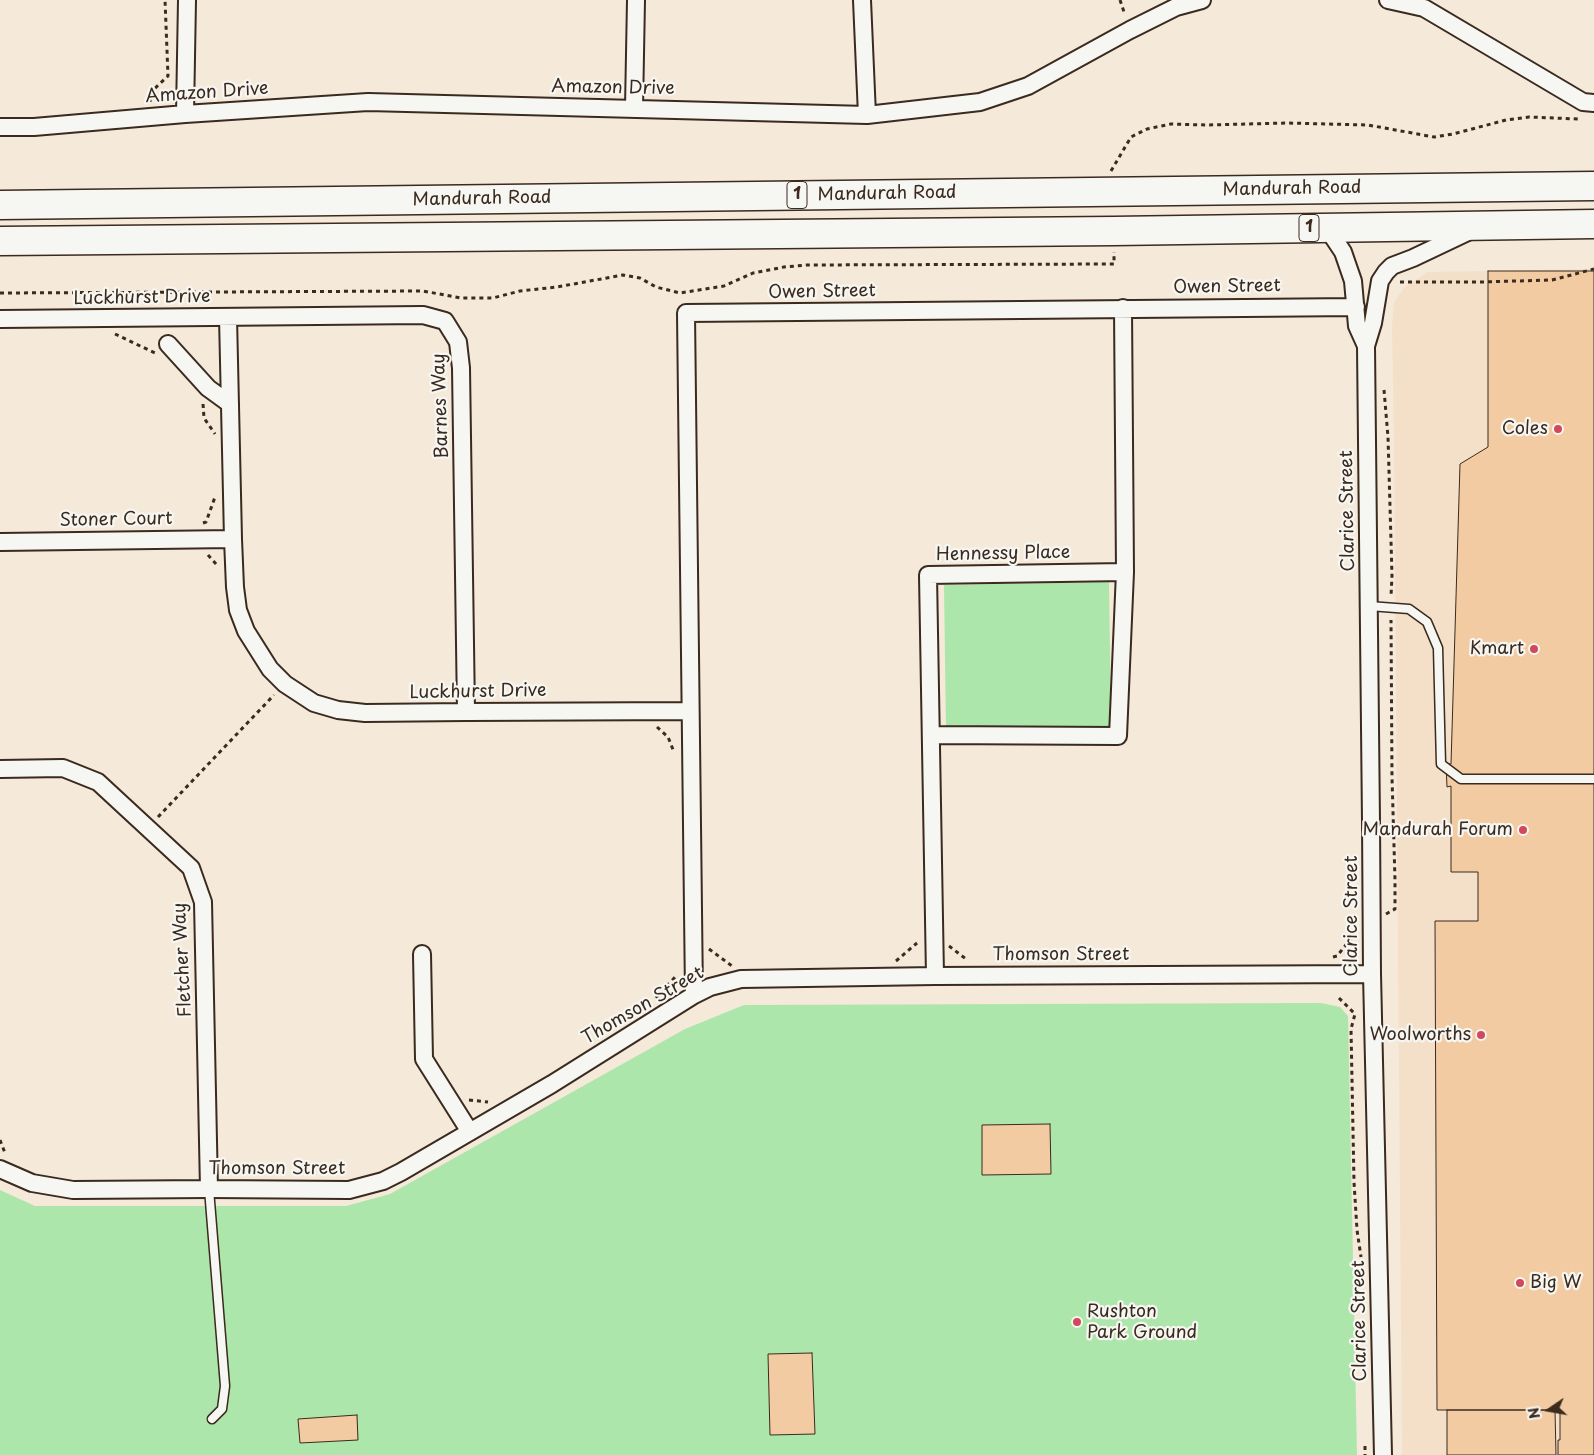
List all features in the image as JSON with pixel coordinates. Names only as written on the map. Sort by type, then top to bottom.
[{"type":"highway","name":"Mandurah Road","points":[[0,205],[1594,186]]},
{"type":"highway","name":"Mandurah Road","points":[[0,241],[1594,224]]},
{"type":"street","points":[[185,114],[187,0]]},
{"type":"street","points":[[634,108],[636,0]]},
{"type":"street","points":[[862,0],[867,115]]},
{"type":"street","name":"Amazon Drive","points":[[0,127],[34,128],[185,114],[368,102],[867,115],[980,102],[1028,86],[1176,7],[1202,0]]},
{"type":"street","points":[[1388,0],[1426,4],[1583,102],[1594,103]]},
{"type":"street","name":"Clarice Street","points":[[1384,1455],[1372,974],[1366,346],[1373,322],[1380,281],[1386,272],[1392,266],[1482,225]]},
{"type":"street","name":"Clarice Street","points":[[1326,228],[1343,252],[1353,281],[1357,326],[1366,346]]},
{"type":"street","name":"Owen Street","points":[[690,711],[686,313],[1356,306]]},
{"type":"street","points":[[931,735],[1118,736],[1125,572],[1123,308]]},
{"type":"street","name":"Barnes Way","points":[[228,317],[423,315],[445,321],[458,342],[462,368],[466,712]]},
{"type":"street","name":"Luckhurst Drive","points":[[0,319],[228,317],[233,539],[238,610],[246,632],[270,669],[285,684],[314,703],[338,710],[365,714],[690,711]]},
{"type":"street","points":[[163,349],[208,388],[230,404]]},
{"type":"street","name":"Stoner Court","points":[[0,542],[233,539]]},
{"type":"street","name":"Hennessy Place","points":[[935,976],[928,575],[1125,572]]},
{"type":"street","points":[[690,711],[694,995]]},
{"type":"street","name":"Fletcher Way","points":[[0,770],[63,768],[98,782],[192,868],[203,902],[209,1189]]},
{"type":"street","points":[[422,954],[424,1059],[470,1132]]},
{"type":"street","name":"Thomson Street","points":[[3,1162],[32,1182],[73,1190],[349,1190],[383,1181],[401,1172],[552,1084],[694,995],[710,987],[741,979],[1372,974]]},
{"type":"lane","points":[[1369,606],[1409,609],[1428,622],[1438,648],[1442,764],[1454,774],[1461,779],[1594,779]]},
{"type":"lane","points":[[209,1189],[225,1386],[222,1409],[212,1419]]},
{"type":"path","points":[[150,117],[150,93],[168,76],[165,0]]},
{"type":"path","points":[[1401,281],[1480,282],[1552,280],[1594,269]]},
{"type":"path","points":[[94,293],[94,329],[163,349]]},
{"type":"path","points":[[198,397],[203,403],[204,418],[216,436]]},
{"type":"path","points":[[216,495],[206,522],[192,526],[192,553],[209,556],[219,566]]},
{"type":"path","points":[[148,828],[285,684]]},
{"type":"path","points":[[649,725],[657,727],[668,737],[674,754]]},
{"type":"path","points":[[1339,998],[1355,1014],[1351,1029],[1354,1182],[1361,1258]]},
{"type":"path","points":[[0,1140],[3,1162]]},
{"type":"path","points":[[221,1160],[237,1178]]},
{"type":"path","points":[[1364,1438],[1365,1455]]},
{"type":"shaded area","name":"Mandurah Forum","points":[[1594,269],[1594,1455],[1402,1455],[1392,326],[1394,302],[1404,288],[1427,272]]},
{"type":"green space","points":[[1109,582],[1111,728],[946,730],[944,585]]},
{"type":"green space","points":[[1321,1003],[1340,1007],[1348,1016],[1357,1455],[0,1455],[0,1190],[35,1206],[346,1206],[390,1194],[685,1029],[744,1005]]},
{"type":"building","name":"Mandurah Forum","points":[[1488,271],[1594,271],[1594,1455],[1558,1455],[1560,1410],[1437,1410],[1435,921],[1478,921],[1478,872],[1451,872],[1451,786],[1447,787],[1446,764],[1451,764],[1460,464],[1488,447]]},
{"type":"building","points":[[1050,1124],[1051,1174],[982,1175],[982,1125]]},
{"type":"building","points":[[812,1353],[815,1434],[770,1435],[768,1354]]},
{"type":"building","points":[[1447,1410],[1555,1410],[1556,1455],[1447,1455]]},
{"type":"building","points":[[357,1415],[358,1440],[300,1443],[298,1419]]},
{"type":"place","name":"Coles","points":[[1558,429]]},
{"type":"place","name":"Kmart","points":[[1534,649]]},
{"type":"place","name":"Mandurah Forum","points":[[1523,830]]},
{"type":"place","name":"Woolworths","points":[[1481,1035]]},
{"type":"place","name":"Big W","points":[[1520,1283]]},
{"type":"place","name":"Rushton Park Ground","points":[[1077,1322]]}]
